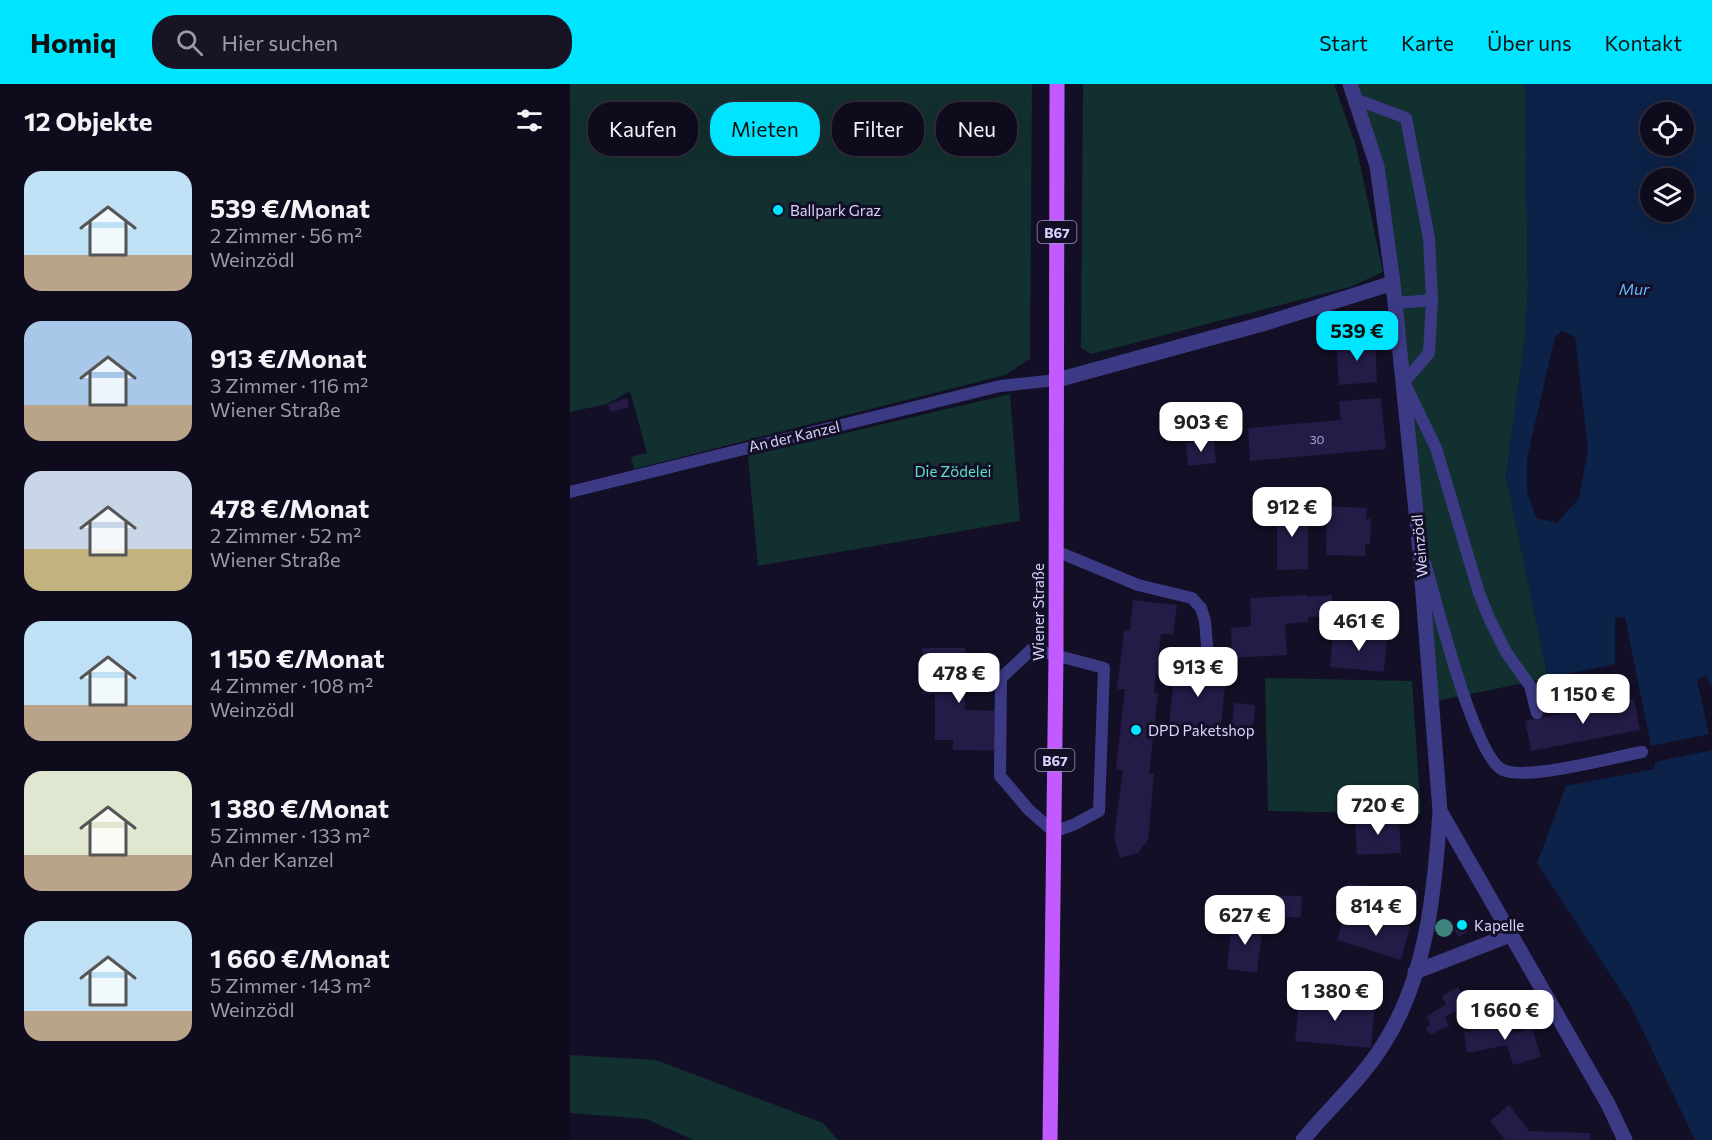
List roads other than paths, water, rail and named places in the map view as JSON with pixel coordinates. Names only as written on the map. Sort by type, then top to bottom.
[{"type":"main road","name":"Wiener Straße","points":[[1050,1140],[1056,655],[1057,84]]},
{"type":"street","name":"Weinzödl","points":[[1353,91],[1377,166],[1396,303],[1419,542],[1440,811],[1608,1104],[1625,1140]]},
{"type":"street","points":[[1057,380],[1266,323],[1393,283]]},
{"type":"street","points":[[1303,1140],[1364,1072],[1384,1044],[1402,1009],[1415,972],[1436,879],[1440,811]]},
{"type":"street","points":[[1415,972],[1510,935]]},
{"type":"lane","points":[[1353,91],[1406,118],[1430,238],[1432,300],[1429,353],[1404,382],[1436,448],[1489,618],[1506,652],[1530,686],[1537,713]]},
{"type":"lane","points":[[1396,303],[1432,300]]},
{"type":"lane","name":"An der Kanzel","points":[[570,492],[989,389],[1057,380]]},
{"type":"lane","points":[[1419,542],[1473,720],[1484,749],[1502,770],[1525,774],[1642,752]]},
{"type":"lane","points":[[1056,551],[1138,585],[1192,598],[1201,608],[1205,621],[1208,658]]},
{"type":"lane","points":[[1032,649],[1056,655],[1104,668],[1098,811],[1075,824],[1054,832],[1029,810],[1000,776],[1001,678],[1032,649]]},
{"type":"water","name":"Mur","points":[[1525,84],[1712,84],[1712,687],[1706,676],[1697,680],[1709,734],[1651,746],[1625,617],[1615,618],[1615,664],[1548,678],[1506,476],[1525,339],[1528,288]],"holes":[[[1562,331],[1575,337],[1588,449],[1579,498],[1557,523],[1536,518],[1527,492],[1527,458],[1555,337]]]},
{"type":"water","points":[[1712,750],[1712,1140],[1695,1140],[1631,1006],[1537,863],[1566,786],[1654,769],[1655,762]]},
{"type":"place","name":"Ballpark Graz","points":[[778,210]]},
{"type":"place","name":"DPD Paketshop","points":[[1136,730]]},
{"type":"place","name":"Kapelle","points":[[1462,925]]},
{"type":"park label","name":"Die Zödelei","points":[[953,471]]}]
